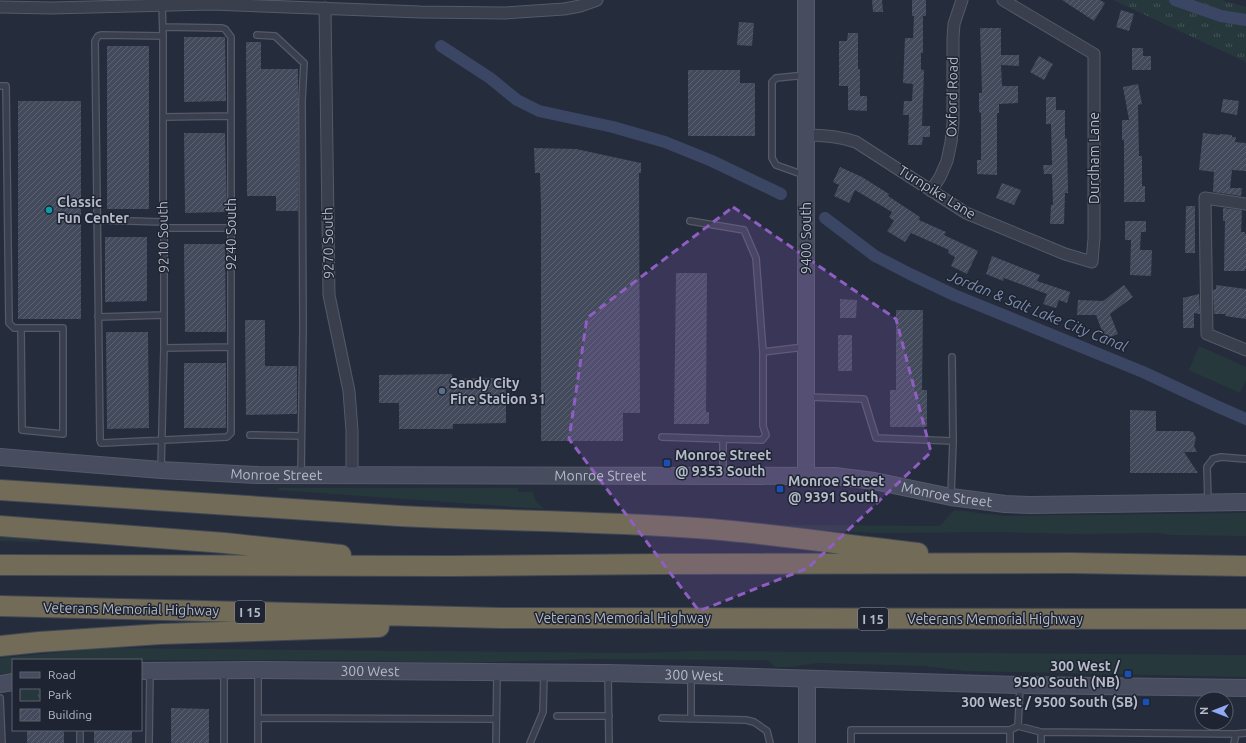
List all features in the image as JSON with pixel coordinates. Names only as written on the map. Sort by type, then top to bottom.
[{"type":"highway","points":[[0,490],[470,520],[632,524],[698,528],[763,534],[937,555],[1070,564]]},
{"type":"highway","points":[[0,526],[225,543],[453,566]]},
{"type":"highway","points":[[0,565],[453,566],[664,564],[1070,564],[1246,566]]},
{"type":"highway","name":"Veterans Memorial Highway","points":[[0,606],[500,618],[1246,619]]},
{"type":"highway","points":[[0,646],[154,634],[373,627],[500,618]]},
{"type":"street","points":[[0,7],[51,8],[95,4],[211,4],[505,13],[564,9],[580,6],[597,0]]},
{"type":"street","name":"9400 South","points":[[806,0],[806,475]]},
{"type":"street","name":"Oxford Road","points":[[931,191],[940,177],[947,161],[951,142],[953,123],[952,38],[954,24],[962,0]]},
{"type":"street","name":"Durdham Lane","points":[[1003,0],[1094,54],[1094,238],[1092,262]]},
{"type":"street","name":"9270 South","points":[[325,8],[329,295],[349,391],[352,432],[352,476]]},
{"type":"street","name":"Turnpike Lane","points":[[806,136],[829,135],[844,137],[856,142],[966,213],[1065,254],[1092,262]]},
{"type":"street","points":[[1246,204],[1205,198],[1207,334],[1246,350]]},
{"type":"street","name":"Monroe Street","points":[[0,457],[161,470],[301,476],[835,476],[874,481],[951,497],[998,503],[1030,505],[1246,502]]},
{"type":"street","name":"300 West","points":[[146,671],[258,670],[692,674],[1020,685],[1246,688]]},
{"type":"street","points":[[807,679],[807,743]]},
{"type":"street","points":[[0,684],[12,682]]},
{"type":"lane","name":"9210 South","points":[[161,470],[164,348],[162,4]]},
{"type":"lane","name":"9240 South","points":[[162,440],[227,437],[230,435],[231,347],[231,37],[225,29],[222,28],[163,27]]},
{"type":"lane","points":[[257,34],[275,36],[304,63],[302,101],[303,329],[301,476]]},
{"type":"lane","points":[[162,440],[103,443],[100,441],[95,41],[96,38],[101,35],[163,36]]},
{"type":"lane","points":[[806,75],[776,78],[772,82],[772,158],[776,165],[806,176]]},
{"type":"lane","points":[[0,86],[6,86],[9,323],[14,328],[21,328],[63,328],[64,434],[22,430],[21,328]]},
{"type":"lane","points":[[163,117],[231,116]]},
{"type":"lane","points":[[0,199],[7,199]]},
{"type":"lane","points":[[97,220],[231,228]]},
{"type":"lane","points":[[662,437],[762,440],[766,435],[764,426],[763,352],[756,258],[744,230],[690,221]]},
{"type":"lane","points":[[98,317],[164,315]]},
{"type":"lane","points":[[164,348],[231,347]]},
{"type":"lane","points":[[763,352],[806,347]]},
{"type":"lane","points":[[951,497],[953,441],[952,357]]},
{"type":"lane","points":[[806,397],[864,399],[876,438],[953,441]]},
{"type":"lane","points":[[250,435],[301,436]]},
{"type":"lane","points":[[723,439],[723,476]]},
{"type":"lane","points":[[1208,503],[1207,467],[1213,459],[1246,459]]},
{"type":"lane","points":[[224,670],[224,743]]},
{"type":"lane","points":[[258,670],[258,743]]},
{"type":"lane","points":[[146,671],[149,743]]},
{"type":"lane","points":[[496,743],[497,672]]},
{"type":"lane","points":[[530,743],[543,712],[544,672]]},
{"type":"lane","points":[[608,673],[609,743]]},
{"type":"lane","points":[[691,719],[692,674]]},
{"type":"lane","points":[[1018,726],[1020,685]]},
{"type":"lane","points":[[0,698],[2,743]]},
{"type":"lane","points":[[557,716],[609,716]]},
{"type":"lane","points":[[258,718],[496,719]]},
{"type":"lane","points":[[662,718],[746,720],[754,722],[767,731],[770,743]]},
{"type":"lane","points":[[851,743],[851,730],[1010,730],[1018,726],[1041,732],[1236,734],[1246,732]]},
{"type":"lane","points":[[1010,730],[1010,743]]},
{"type":"lane","points":[[80,731],[80,743]]},
{"type":"lane","points":[[1041,732],[1041,743]]},
{"type":"lane","points":[[1234,743],[1236,734]]},
{"type":"highlighted area","points":[[733,207],[896,319],[931,452],[808,568],[699,611],[569,439],[587,318]]},
{"type":"green space","points":[[1113,0],[1221,0],[1246,7],[1246,62]]},
{"type":"green space","points":[[1199,346],[1246,367],[1246,380],[1240,393],[1189,370]]},
{"type":"green space","points":[[279,488],[518,488],[518,492],[533,492],[535,500],[544,509],[279,490]]},
{"type":"green space","points":[[954,510],[1005,516],[1246,513],[1246,536],[1172,535],[1158,533],[876,533],[782,528],[782,525],[935,526],[941,525]]},
{"type":"green space","points":[[0,536],[40,540],[40,542],[0,541]]},
{"type":"green space","points":[[106,648],[634,653],[700,651],[1246,655],[1246,677],[967,671],[924,666],[818,663],[790,667],[775,667],[768,660],[590,659],[461,663],[341,660],[12,659],[12,673],[0,674],[0,658]]},
{"type":"building","points":[[872,0],[882,0],[883,12],[873,12]]},
{"type":"building","points":[[912,0],[926,0],[926,16],[923,16],[923,53],[921,53],[921,70],[924,70],[922,126],[930,126],[930,137],[923,137],[922,145],[908,145],[909,115],[903,115],[904,101],[912,101],[913,84],[903,83],[905,38],[913,38],[914,16],[912,16]]},
{"type":"building","points":[[1062,0],[1100,0],[1105,3],[1094,21]]},
{"type":"building","points":[[1121,10],[1134,14],[1129,31],[1116,27]]},
{"type":"building","points":[[739,22],[754,23],[752,46],[737,45]]},
{"type":"building","points":[[980,28],[1001,28],[1001,55],[1019,55],[1019,66],[1001,65],[1002,86],[1018,86],[1018,103],[999,104],[999,113],[997,113],[997,175],[977,174],[977,160],[981,160],[981,113],[979,112],[979,93],[982,93]]},
{"type":"building","points":[[848,33],[858,33],[860,96],[867,96],[867,111],[848,110],[848,86],[839,86],[839,41],[847,41]]},
{"type":"building","points":[[184,37],[225,37],[226,101],[184,102]]},
{"type":"building","points":[[246,42],[261,42],[261,69],[298,69],[298,211],[276,211],[276,196],[247,196]]},
{"type":"building","points":[[107,46],[149,46],[149,209],[107,209]]},
{"type":"building","points":[[1132,48],[1143,48],[1143,56],[1151,56],[1151,70],[1132,70]]},
{"type":"building","points":[[1039,56],[1053,64],[1044,80],[1030,72]]},
{"type":"building","points":[[688,70],[740,70],[740,83],[755,83],[755,136],[688,136]]},
{"type":"building","points":[[1138,84],[1142,104],[1138,105],[1139,156],[1142,156],[1142,186],[1145,186],[1145,202],[1124,202],[1124,140],[1122,140],[1122,120],[1129,120],[1123,87]]},
{"type":"building","points":[[1046,97],[1056,97],[1056,110],[1065,110],[1068,193],[1065,193],[1064,224],[1050,224],[1051,205],[1053,205],[1052,174],[1044,174],[1043,165],[1052,165],[1051,124],[1046,124]]},
{"type":"building","points":[[1223,99],[1239,101],[1237,115],[1221,112]]},
{"type":"building","name":"Classic Fun Center","points":[[18,101],[81,101],[81,319],[18,319]]},
{"type":"building","points":[[184,133],[225,133],[227,212],[185,213]]},
{"type":"building","points":[[1203,133],[1232,135],[1232,137],[1236,137],[1235,142],[1246,143],[1246,171],[1232,170],[1230,188],[1242,188],[1241,196],[1213,192],[1214,172],[1199,170]]},
{"type":"building","points":[[534,148],[576,149],[641,163],[641,173],[639,173],[640,413],[623,413],[623,441],[541,441],[541,206],[540,173],[535,173]]},
{"type":"building","points":[[840,167],[862,177],[889,194],[888,196],[920,217],[919,220],[946,232],[944,235],[978,251],[967,274],[951,266],[955,257],[948,253],[949,250],[911,233],[905,242],[887,231],[894,221],[889,217],[892,212],[855,190],[849,203],[834,196],[839,185],[833,182]]},
{"type":"building","points":[[1002,183],[1021,190],[1014,205],[996,198]]},
{"type":"building","points":[[1186,206],[1195,206],[1195,253],[1185,253]]},
{"type":"building","points":[[1223,208],[1241,210],[1242,212],[1241,232],[1245,232],[1246,234],[1245,271],[1224,271],[1225,221],[1223,221]]},
{"type":"building","points":[[1125,221],[1146,221],[1146,232],[1141,232],[1140,250],[1152,250],[1151,276],[1130,275],[1131,240],[1125,240]]},
{"type":"building","points":[[105,237],[147,237],[147,301],[105,302]]},
{"type":"building","points":[[184,244],[225,244],[226,332],[185,332]]},
{"type":"building","points":[[992,256],[1040,275],[1037,281],[1070,292],[1067,303],[1059,300],[1056,308],[1043,304],[1047,294],[1004,278],[1003,281],[986,274]]},
{"type":"building","points":[[676,273],[707,273],[706,412],[709,412],[709,424],[674,424]]},
{"type":"building","points":[[1124,285],[1133,297],[1110,314],[1118,334],[1105,339],[1096,315],[1077,315],[1078,300],[1103,301]]},
{"type":"building","points":[[1216,285],[1246,289],[1246,319],[1225,316],[1226,314],[1214,314],[1213,290],[1216,289]]},
{"type":"building","points":[[1199,294],[1200,314],[1194,313],[1194,328],[1183,328],[1183,298]]},
{"type":"building","points":[[840,299],[857,300],[856,318],[840,318]]},
{"type":"building","points":[[896,310],[923,310],[922,390],[927,390],[927,427],[890,427],[890,390],[896,390]]},
{"type":"building","points":[[245,320],[265,320],[265,366],[297,366],[297,414],[246,415]]},
{"type":"building","points":[[106,332],[148,332],[149,428],[107,429]]},
{"type":"building","points":[[838,335],[852,335],[852,371],[838,371]]},
{"type":"building","points":[[184,363],[226,363],[226,428],[184,428]]},
{"type":"building","name":"Sandy City Fire Station 31","points":[[452,374],[452,379],[506,378],[506,423],[453,424],[453,429],[399,429],[399,403],[379,403],[379,375]]},
{"type":"building","points":[[1130,410],[1156,411],[1156,431],[1193,432],[1196,438],[1194,446],[1197,452],[1184,452],[1198,473],[1130,473]]},
{"type":"building","points":[[171,708],[209,709],[209,743],[171,743]]},
{"type":"building","points":[[27,731],[64,731],[64,743],[27,743]]},
{"type":"building","points":[[94,731],[132,731],[132,743],[94,743]]},
{"type":"waterway","points":[[1175,0],[1221,16],[1246,20]]},
{"type":"waterway","name":"Jordan & Salt Lake City Canal","points":[[441,46],[490,78],[517,100],[539,111],[613,127],[665,142],[712,161],[781,194]]},
{"type":"waterway","name":"Jordan & Salt Lake City Canal","points":[[825,218],[875,256],[910,274],[954,295],[1143,372],[1246,419]]},
{"type":"place","name":"Classic Fun Center","points":[[49,210]]},
{"type":"place","name":"Sandy City Fire Station 31","points":[[442,391]]},
{"type":"place","name":"Monroe Street @ 9353 South","points":[[667,463]]},
{"type":"place","name":"Monroe Street @ 9391 South","points":[[780,489]]},
{"type":"place","name":"300 West / 9500 South (NB)","points":[[1128,674]]},
{"type":"place","name":"300 West / 9500 South (SB)","points":[[1146,702]]}]
